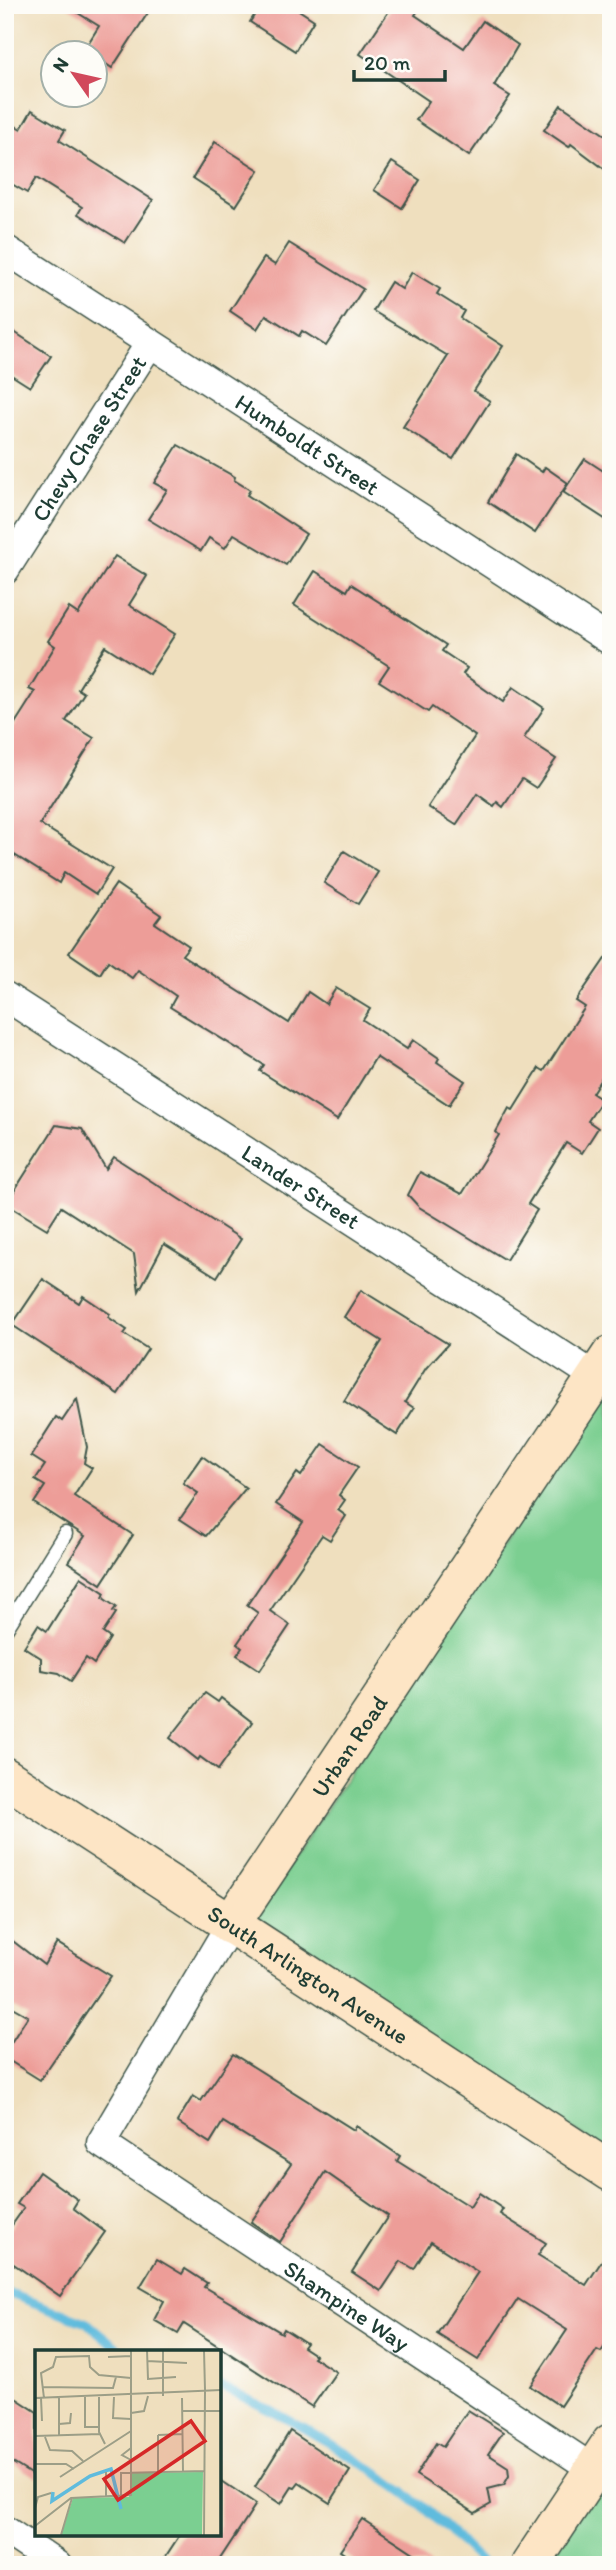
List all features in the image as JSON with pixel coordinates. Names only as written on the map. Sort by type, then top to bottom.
[{"type":"street","name":"Humboldt Street","points":[[5,249],[611,641]]},
{"type":"street","name":"Chevy Chase Street","points":[[5,569],[150,343]]},
{"type":"street","name":"Lander Street","points":[[5,996],[604,1366]]},
{"type":"street","name":"Urban Road","points":[[101,2143],[230,1925],[604,1366]]},
{"type":"street","name":"South Arlington Avenue","points":[[5,1777],[611,2172]]},
{"type":"street","name":"Shampine Way","points":[[101,2143],[602,2456]]},
{"type":"street","points":[[530,2565],[602,2456]]},
{"type":"street","points":[[5,2530],[57,2565]]},
{"type":"lane","points":[[5,1630],[65,1534]]},
{"type":"green space","points":[[611,1381],[611,2155],[254,1917]]},
{"type":"green space","points":[[611,2465],[611,2565],[545,2565]]},
{"type":"building","points":[[65,5],[153,5],[112,68],[108,65],[108,38],[92,38],[99,26]]},
{"type":"building","points":[[261,5],[291,5],[314,20],[295,51],[250,22]]},
{"type":"building","points":[[393,5],[422,5],[415,15],[464,48],[483,21],[518,45],[494,86],[510,96],[469,156],[416,120],[429,101],[360,54]]},
{"type":"building","points":[[561,105],[611,139],[611,174],[571,144],[569,147],[544,130]]},
{"type":"building","points":[[32,110],[65,130],[59,140],[153,200],[125,243],[78,214],[82,207],[36,178],[27,193],[5,180],[5,120],[21,129]]},
{"type":"building","points":[[215,142],[259,170],[236,206],[193,178]]},
{"type":"building","points":[[392,162],[420,180],[402,208],[374,190]]},
{"type":"building","points":[[289,243],[363,289],[326,346],[302,331],[299,336],[266,315],[257,329],[230,311],[264,258],[275,265]]},
{"type":"building","points":[[412,272],[440,289],[437,294],[464,311],[460,318],[503,346],[474,391],[490,401],[453,459],[403,427],[448,356],[373,311],[391,282],[402,289]]},
{"type":"building","points":[[5,326],[51,356],[30,387],[5,371]]},
{"type":"building","points":[[178,445],[235,477],[234,480],[250,490],[247,495],[306,534],[286,565],[234,534],[225,548],[209,538],[201,551],[148,519],[167,490],[154,483]]},
{"type":"building","points":[[516,454],[542,472],[545,467],[568,483],[535,533],[488,502]]},
{"type":"building","points":[[585,459],[611,476],[611,523],[563,492]]},
{"type":"building","points":[[115,556],[147,576],[129,605],[175,634],[149,674],[105,646],[78,689],[84,693],[66,721],[94,738],[40,824],[112,869],[96,894],[64,873],[59,883],[5,849],[5,739],[35,692],[29,689],[55,646],[48,641],[69,608],[78,614]]},
{"type":"building","points":[[315,571],[347,591],[351,584],[446,645],[442,651],[467,668],[463,674],[503,702],[513,687],[544,708],[524,738],[556,759],[536,788],[522,779],[503,807],[497,802],[494,806],[477,794],[456,825],[428,807],[475,736],[432,707],[428,712],[379,681],[389,666],[294,605]]},
{"type":"building","points":[[344,851],[378,872],[358,904],[324,883]]},
{"type":"building","points":[[116,884],[161,915],[155,923],[189,946],[182,955],[289,1023],[308,992],[326,1004],[336,988],[370,1009],[363,1020],[407,1049],[413,1040],[439,1058],[437,1062],[465,1081],[449,1105],[376,1057],[337,1120],[260,1071],[264,1065],[170,1007],[176,996],[138,970],[132,978],[108,961],[100,974],[69,953]]},
{"type":"building","points":[[611,950],[611,1063],[592,1093],[602,1100],[588,1121],[598,1128],[582,1153],[566,1143],[528,1204],[537,1210],[506,1260],[419,1207],[408,1195],[420,1172],[462,1194],[499,1135],[496,1132],[509,1108],[513,1110],[539,1068],[544,1071],[585,1007],[576,1001]]},
{"type":"building","points":[[56,1125],[82,1129],[106,1169],[114,1157],[241,1239],[217,1277],[164,1244],[139,1291],[134,1254],[61,1207],[47,1229],[6,1204]]},
{"type":"building","points":[[43,1279],[79,1303],[83,1296],[110,1314],[108,1317],[127,1330],[124,1334],[148,1349],[118,1394],[12,1325]]},
{"type":"building","points":[[361,1290],[448,1344],[426,1368],[405,1402],[414,1408],[397,1435],[344,1401],[382,1341],[344,1317]]},
{"type":"building","points":[[77,1399],[87,1447],[84,1463],[92,1468],[74,1496],[133,1535],[101,1584],[68,1562],[85,1536],[34,1503],[45,1486],[35,1480],[45,1465],[31,1456],[56,1417],[62,1421]]},
{"type":"building","points":[[323,1444],[358,1467],[339,1495],[345,1500],[338,1510],[346,1516],[330,1540],[322,1535],[270,1611],[290,1625],[260,1670],[237,1655],[242,1648],[237,1644],[258,1613],[247,1605],[303,1522],[276,1504],[297,1473],[301,1476]]},
{"type":"building","points":[[202,1456],[246,1488],[206,1536],[180,1519],[198,1493],[183,1483]]},
{"type":"building","points":[[81,1577],[105,1593],[103,1598],[116,1607],[113,1611],[116,1613],[103,1633],[110,1638],[94,1664],[86,1658],[71,1681],[59,1673],[41,1670],[41,1658],[24,1647],[38,1625],[47,1631]]},
{"type":"building","points":[[205,1693],[218,1702],[221,1698],[252,1722],[218,1770],[200,1757],[198,1760],[170,1738]]},
{"type":"building","points":[[5,1935],[44,1965],[57,1943],[111,1976],[40,2080],[5,2058],[5,2052],[28,2016],[5,2003]]},
{"type":"building","points":[[233,2054],[354,2130],[356,2126],[400,2156],[397,2161],[470,2207],[479,2193],[503,2209],[500,2214],[546,2243],[538,2255],[586,2285],[611,2247],[611,2337],[601,2352],[597,2350],[560,2406],[530,2386],[567,2330],[518,2299],[478,2360],[437,2334],[478,2272],[431,2242],[414,2269],[401,2261],[381,2291],[352,2272],[388,2216],[325,2172],[280,2242],[251,2222],[291,2164],[223,2122],[210,2143],[177,2122],[193,2096],[201,2101]]},
{"type":"building","points":[[39,2172],[78,2200],[73,2208],[105,2232],[60,2296],[5,2258],[5,2235],[24,2208],[17,2204]]},
{"type":"building","points":[[157,2259],[182,2274],[185,2269],[207,2283],[204,2287],[282,2333],[284,2329],[306,2343],[303,2347],[315,2355],[313,2357],[336,2372],[312,2407],[184,2324],[178,2334],[154,2320],[164,2301],[140,2287]]},
{"type":"building","points":[[5,2391],[35,2411],[35,2477],[5,2458]]},
{"type":"building","points":[[468,2410],[503,2432],[488,2454],[508,2467],[509,2476],[504,2485],[488,2489],[491,2504],[475,2513],[416,2475],[436,2443],[443,2447]]},
{"type":"building","points":[[290,2431],[350,2471],[330,2503],[299,2483],[295,2488],[292,2487],[281,2504],[255,2487]]},
{"type":"building","points":[[220,2480],[256,2504],[216,2565],[160,2565],[180,2535],[220,2535]]},
{"type":"building","points":[[362,2519],[432,2565],[361,2565],[340,2551]]},
{"type":"waterway","points":[[5,2292],[86,2322],[120,2350]]},
{"type":"waterway","points":[[220,2386],[293,2422],[364,2464],[419,2503],[484,2565]]}]
